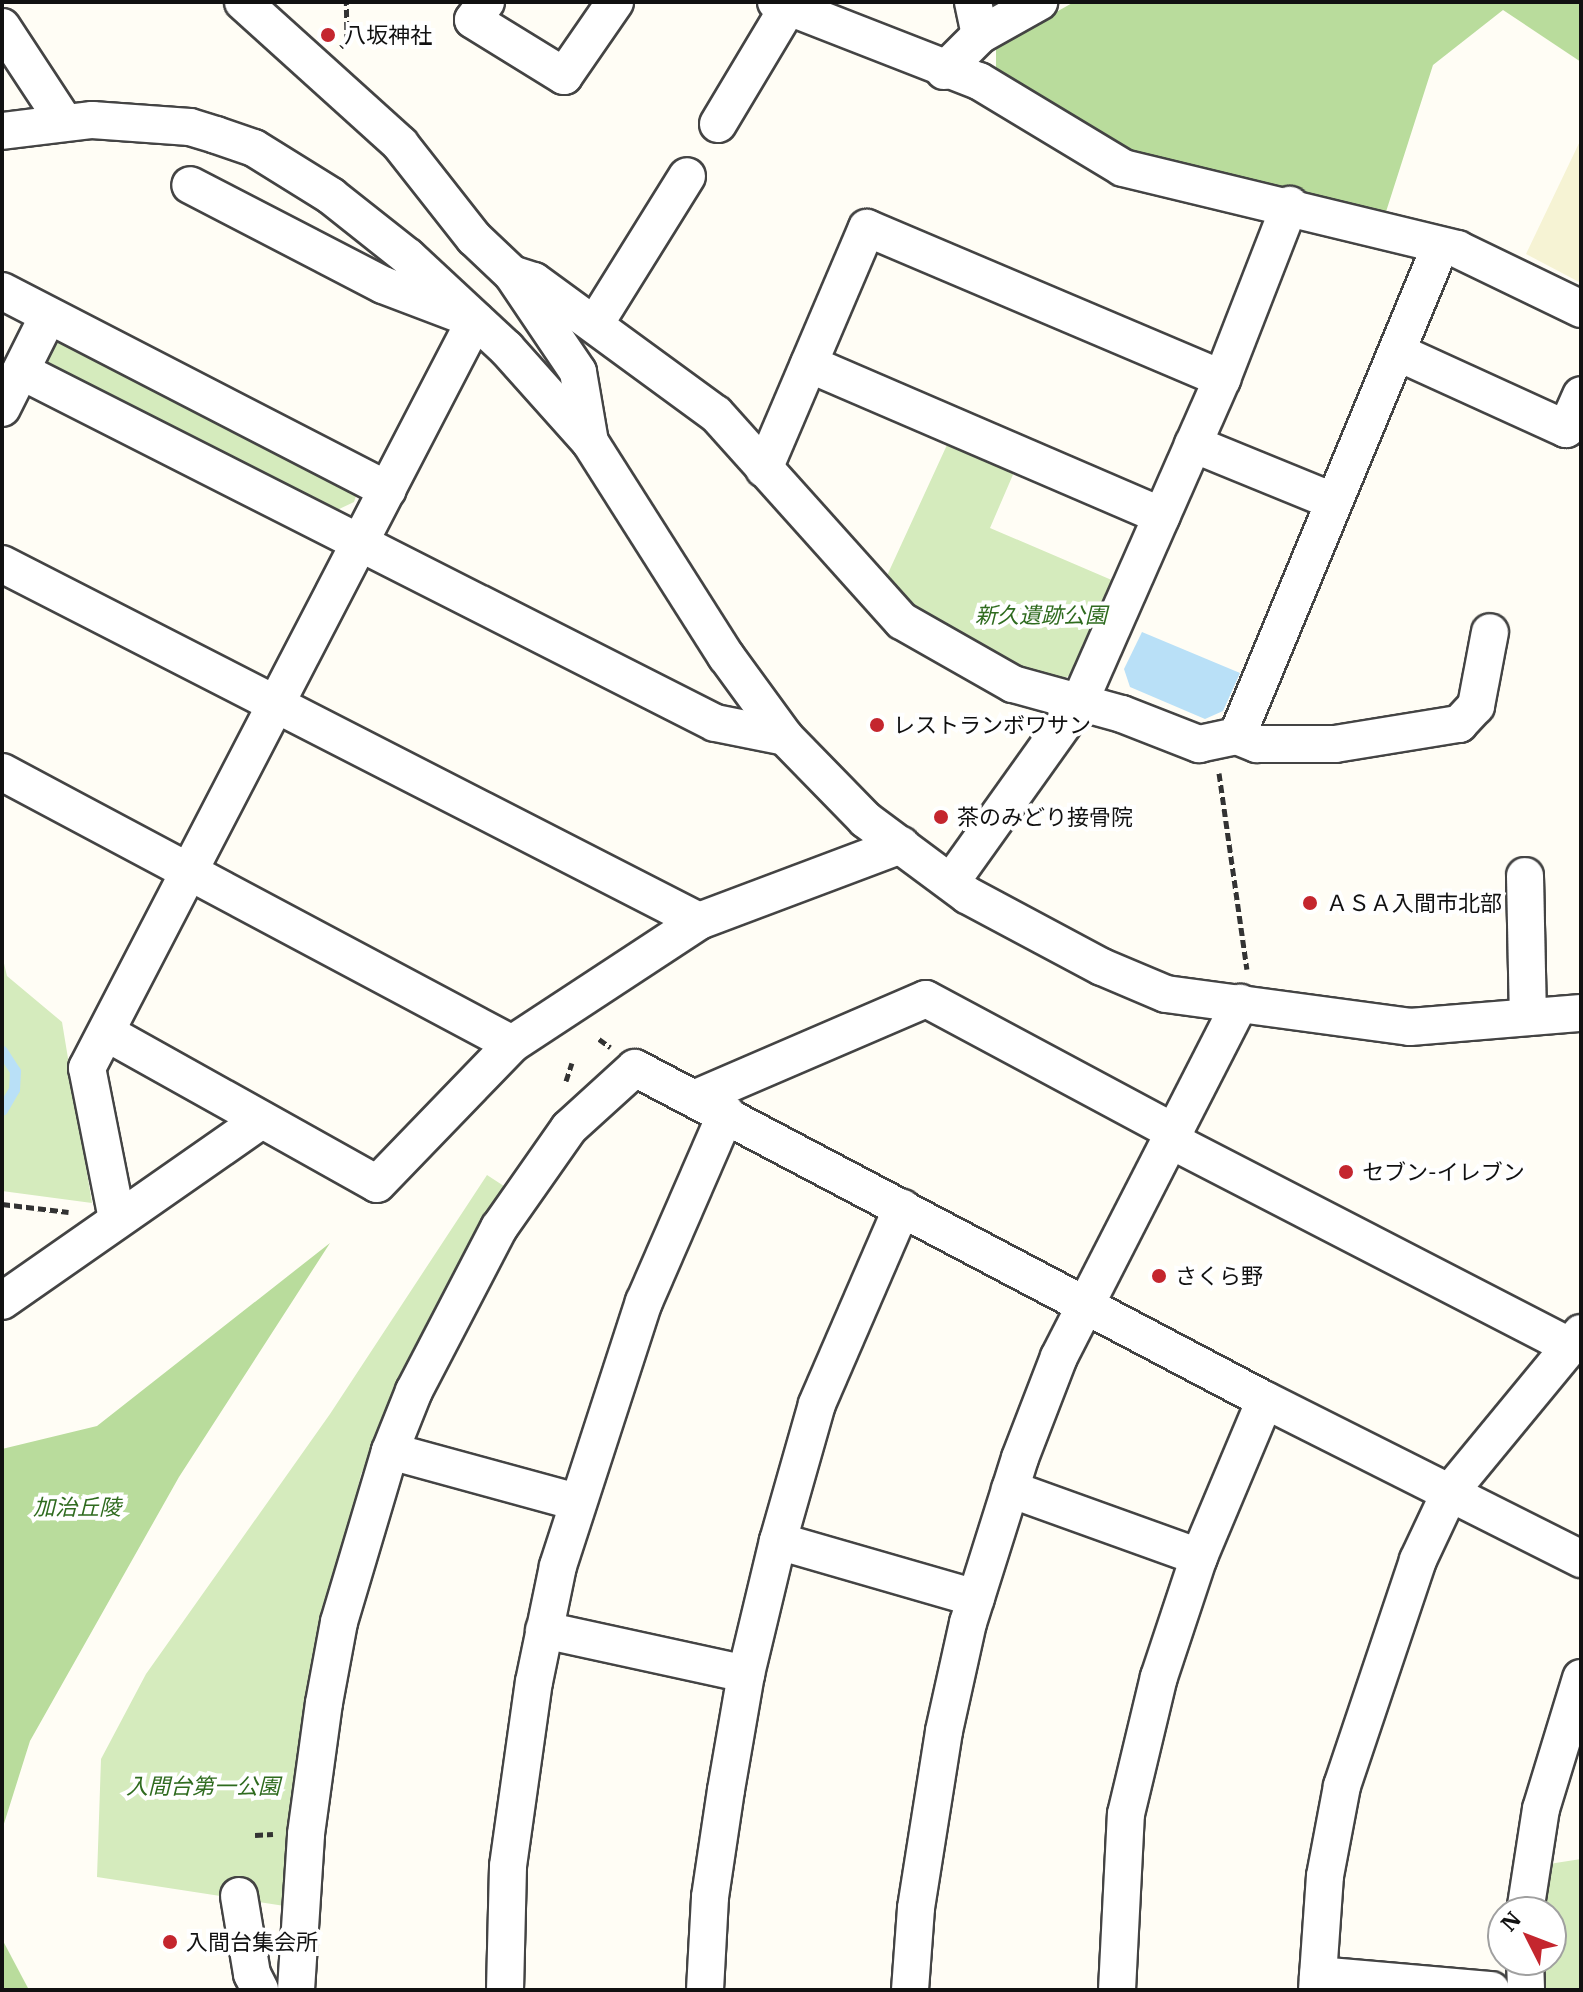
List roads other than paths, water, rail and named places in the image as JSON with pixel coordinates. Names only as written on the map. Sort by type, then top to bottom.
[{"type":"street","points":[[243,2],[400,144],[474,238],[512,274],[578,372],[590,442]]},
{"type":"street","points":[[486,2],[473,20],[564,76],[615,2]]},
{"type":"street","points":[[944,71],[976,18],[1039,2]]},
{"type":"street","points":[[718,124],[782,5],[944,71],[979,81],[1123,168],[1290,205],[1457,249],[1581,309]]},
{"type":"street","points":[[2,27],[63,120]]},
{"type":"street","points":[[2,131],[63,120],[190,127],[254,148],[331,196],[408,257],[475,320],[590,442],[726,656],[785,737],[866,820],[951,882],[1102,967],[1153,989],[1410,1027],[1581,1013]]},
{"type":"street","points":[[595,324],[687,176]]},
{"type":"street","points":[[190,185],[383,285],[475,320]]},
{"type":"street","points":[[951,882],[1080,701],[1222,379],[1290,205]]},
{"type":"street","points":[[764,469],[867,228],[1222,379]]},
{"type":"street","points":[[1224,740],[1333,501],[1440,247]]},
{"type":"street","points":[[512,274],[534,281],[716,414],[902,621],[1013,684],[1224,740],[1257,744],[1335,744],[1459,724],[1476,706],[1490,632]]},
{"type":"street","points":[[2,291],[388,490]]},
{"type":"street","points":[[2,408],[48,316]]},
{"type":"street","points":[[117,1219],[87,1068],[475,320]]},
{"type":"street","points":[[1397,352],[1566,429],[1581,395]]},
{"type":"street","points":[[809,364],[1162,516]]},
{"type":"street","points":[[21,371],[715,723],[785,737]]},
{"type":"street","points":[[1193,444],[1333,501]]},
{"type":"street","points":[[2,564],[699,921]]},
{"type":"street","points":[[2,772],[512,1044]]},
{"type":"street","points":[[107,1033],[377,1184],[512,1044],[699,921],[901,845]]},
{"type":"street","points":[[1525,876],[1528,1017]]},
{"type":"street","points":[[505,1990],[508,1866],[544,1630],[577,1502],[711,1106],[926,999],[1174,1137],[1576,1340],[1450,1492],[1418,1560],[1342,1786],[1325,1876],[1317,1982],[1491,1990]]},
{"type":"street","points":[[910,1990],[916,1908],[944,1731],[976,1598],[1010,1489],[1059,1357],[1246,1004]]},
{"type":"street","points":[[296,1990],[306,1834],[324,1703],[339,1622],[390,1451],[414,1391],[499,1228],[569,1128],[635,1068],[1265,1400],[1581,1559]]},
{"type":"street","points":[[2,1301],[260,1121]]},
{"type":"street","points":[[705,1990],[710,1897],[746,1674],[778,1541],[817,1404],[902,1208]]},
{"type":"street","points":[[1117,1990],[1126,1814],[1159,1677],[1199,1557],[1265,1400]]},
{"type":"street","points":[[390,1451],[577,1502]]},
{"type":"street","points":[[1010,1489],[1199,1557]]},
{"type":"street","points":[[778,1541],[976,1598]]},
{"type":"street","points":[[544,1630],[746,1674]]},
{"type":"street","points":[[1527,1896],[1541,1809],[1581,1678]]},
{"type":"street","points":[[239,1896],[252,1974],[260,1990]]},
{"type":"water","points":[[1142,632],[1240,673],[1223,711],[1205,719],[1130,687],[1124,669]]},
{"type":"waterway","points":[[2,1051],[15,1071],[14,1089],[2,1110]]},
{"type":"place","name":"八坂神社","points":[[328,35]]},
{"type":"place","name":"レストランボワサン","points":[[877,725]]},
{"type":"place","name":"茶のみどり接骨院","points":[[941,817]]},
{"type":"place","name":"ＡＳＡ入間市北部","points":[[1310,903]]},
{"type":"place","name":"セブン-イレブン","points":[[1346,1172]]},
{"type":"place","name":"さくら野","points":[[1159,1276]]},
{"type":"place","name":"入間台集会所","points":[[170,1942]]},
{"type":"park label","name":"新久遺跡公園","points":[[1041,615]]},
{"type":"park label","name":"加治丘陵","points":[[77,1507]]},
{"type":"park label","name":"入間台第一公園","points":[[203,1786]]}]
